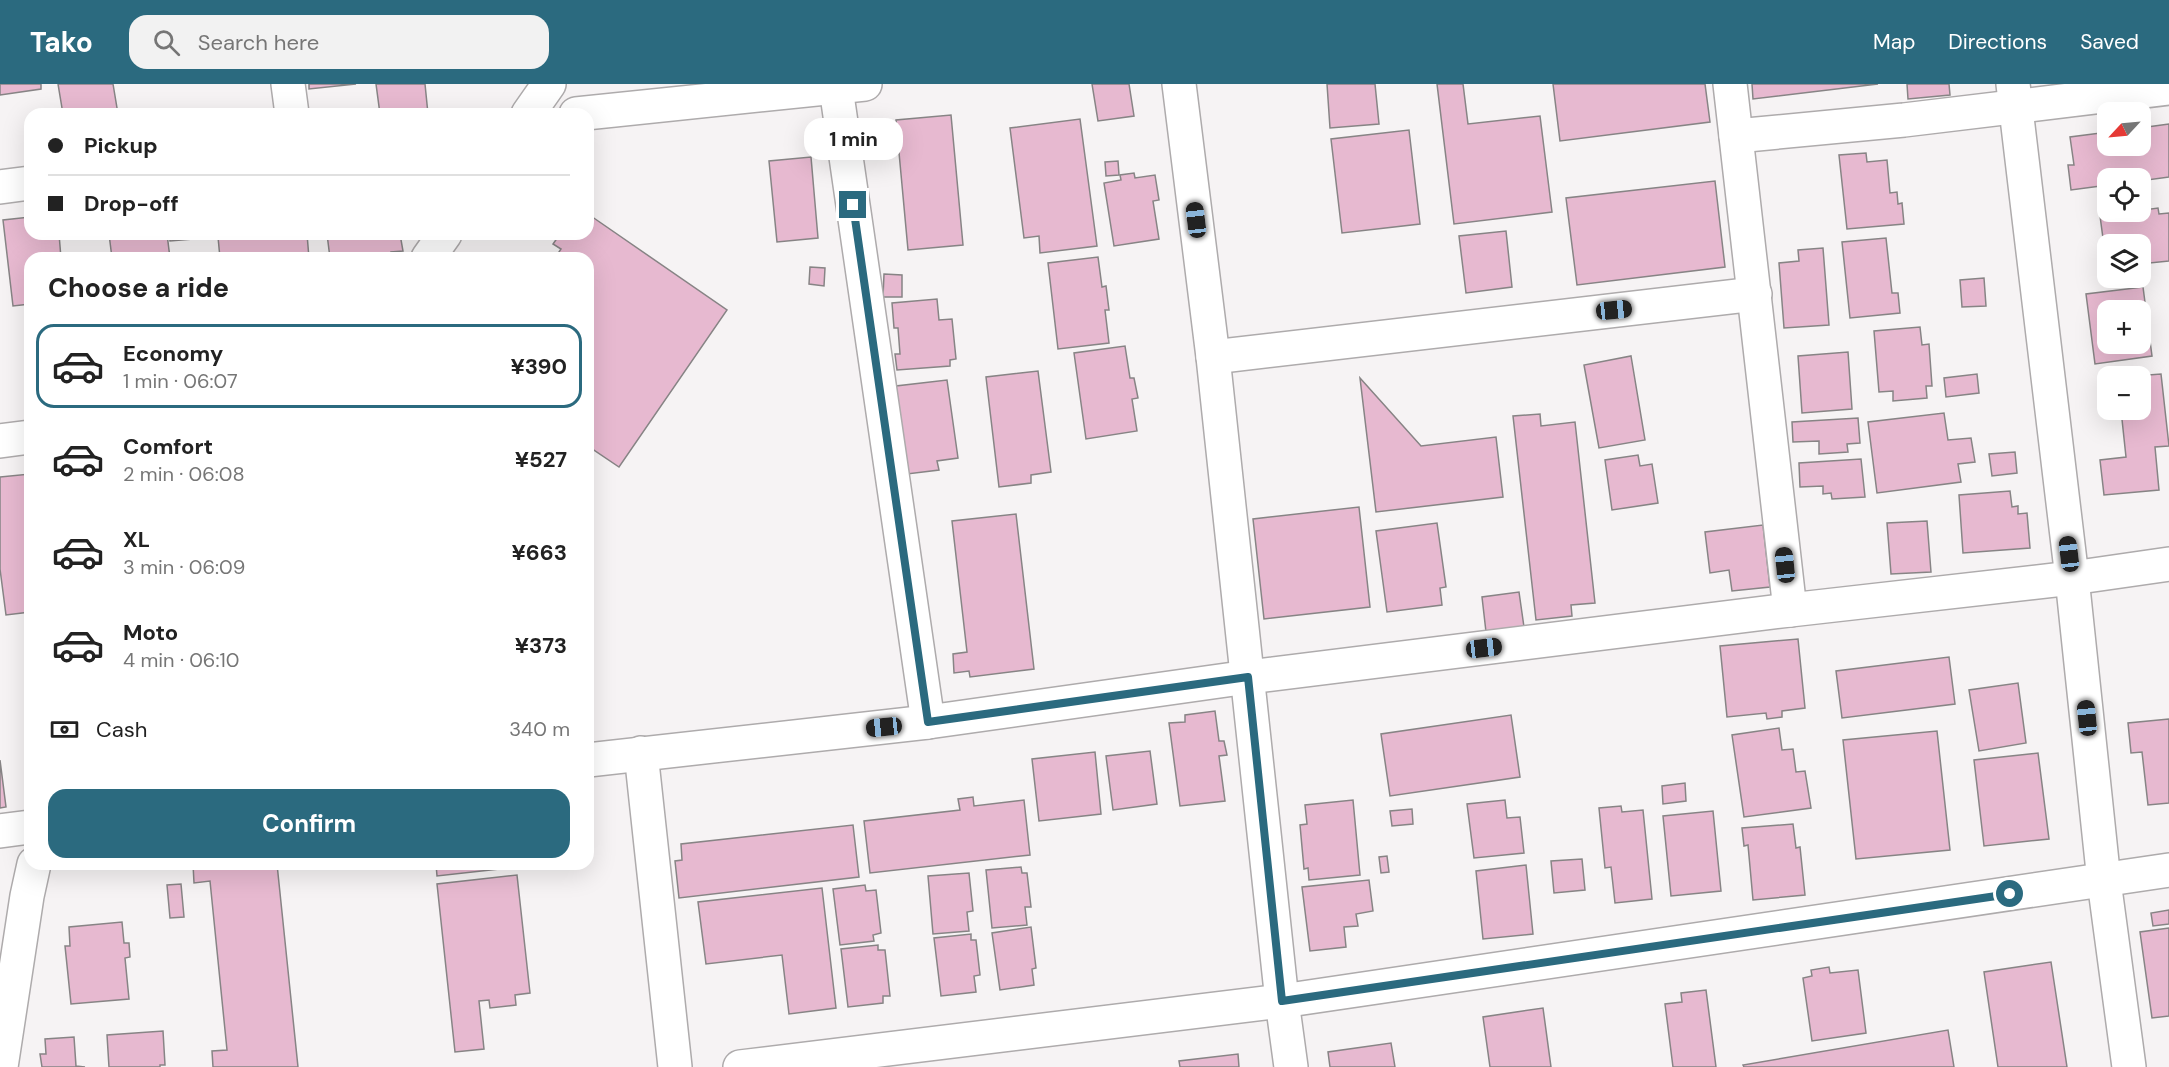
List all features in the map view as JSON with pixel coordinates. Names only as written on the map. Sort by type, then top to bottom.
[{"type":"street","points":[[288,84],[291,108]]},
{"type":"street","points":[[532,108],[549,84]]},
{"type":"street","points":[[1179,84],[1213,357],[1291,1067]]},
{"type":"street","points":[[1730,84],[1790,610]]},
{"type":"street","points":[[594,112],[850,86],[928,722]]},
{"type":"street","points":[[1736,136],[1904,120],[2014,95],[2169,88]]},
{"type":"street","points":[[2014,95],[2072,578],[2104,881],[2129,1067]]},
{"type":"street","points":[[0,187],[24,184]]},
{"type":"street","points":[[1213,357],[1755,294]]},
{"type":"street","points":[[0,441],[24,438]]},
{"type":"street","points":[[594,759],[928,722],[1248,677],[1790,610],[2072,578],[2169,564]]},
{"type":"street","points":[[641,753],[675,1067]]},
{"type":"street","points":[[0,831],[24,829]]},
{"type":"street","points":[[1,1067],[33,870]]},
{"type":"street","points":[[740,1067],[1282,1001],[2169,870]]},
{"type":"building","points":[[0,84],[41,84],[41,89],[0,95]]},
{"type":"building","points":[[58,84],[113,84],[117,108],[62,108]]},
{"type":"building","points":[[309,84],[356,84],[309,89]]},
{"type":"building","points":[[376,84],[425,84],[427,108],[379,108]]},
{"type":"building","points":[[1092,84],[1129,84],[1134,116],[1098,121]]},
{"type":"building","points":[[1327,84],[1375,84],[1379,124],[1330,128]]},
{"type":"building","points":[[1437,84],[1463,84],[1468,124],[1540,116],[1552,212],[1454,224]]},
{"type":"building","points":[[1553,84],[1705,84],[1710,122],[1560,141]]},
{"type":"building","points":[[1752,84],[1878,84],[1753,99]]},
{"type":"building","points":[[1907,84],[1949,84],[1950,95],[1908,99]]},
{"type":"building","points":[[951,115],[963,245],[908,250],[896,120]]},
{"type":"building","points":[[1080,119],[1097,246],[1040,253],[1039,236],[1024,238],[1010,128]]},
{"type":"building","points":[[2169,124],[2169,177],[2151,179],[2151,168],[2097,168],[2097,186],[2071,190],[2068,165],[2074,165],[2070,137],[2097,133],[2097,156],[2151,156],[2151,126]]},
{"type":"building","points":[[1409,130],[1420,224],[1342,233],[1331,139]]},
{"type":"building","points":[[1866,153],[1867,162],[1887,160],[1890,193],[1897,192],[1898,204],[1902,203],[1904,224],[1847,229],[1839,155]]},
{"type":"building","points":[[811,157],[818,238],[777,242],[769,161]]},
{"type":"building","points":[[1118,161],[1119,175],[1106,176],[1105,162]]},
{"type":"building","points":[[1134,173],[1135,178],[1155,175],[1159,200],[1153,201],[1159,239],[1114,246],[1104,183],[1121,180],[1120,175]]},
{"type":"building","points":[[1715,181],[1725,267],[1577,285],[1566,198]]},
{"type":"building","points":[[2158,208],[2159,214],[2169,213],[2169,261],[2151,263],[2151,234],[2102,234],[2101,222],[2151,222],[2151,209]]},
{"type":"building","points":[[24,218],[24,240],[60,240],[60,252],[24,252],[24,305],[13,306],[3,220]]},
{"type":"building","points":[[594,218],[727,310],[619,467],[594,450],[594,252],[559,252],[561,249],[553,244],[556,240],[594,240]]},
{"type":"building","points":[[1506,231],[1512,287],[1466,293],[1459,236]]},
{"type":"building","points":[[1886,238],[1892,293],[1898,293],[1900,313],[1850,318],[1842,242]]},
{"type":"building","points":[[110,240],[168,240],[169,252],[111,252]]},
{"type":"building","points":[[218,240],[308,240],[308,252],[219,252]]},
{"type":"building","points":[[328,240],[401,240],[403,251],[391,252],[329,252]]},
{"type":"building","points":[[1823,248],[1829,325],[1784,328],[1779,263],[1799,261],[1798,250]]},
{"type":"building","points":[[1098,257],[1102,287],[1106,286],[1109,310],[1105,310],[1109,343],[1058,349],[1048,263]]},
{"type":"building","points":[[810,267],[825,268],[824,286],[809,284]]},
{"type":"building","points":[[884,274],[902,275],[902,297],[883,297]]},
{"type":"building","points":[[1984,278],[1986,306],[1962,307],[1960,280]]},
{"type":"building","points":[[2143,288],[2145,300],[2097,300],[2097,354],[2151,354],[2151,348],[2152,356],[2095,364],[2086,294]]},
{"type":"building","points":[[937,299],[939,320],[952,319],[956,359],[950,360],[950,366],[897,370],[895,354],[900,354],[898,328],[894,328],[892,303]]},
{"type":"building","points":[[1920,327],[1922,345],[1929,344],[1932,386],[1926,386],[1927,398],[1893,401],[1893,391],[1879,392],[1874,331]]},
{"type":"building","points":[[1125,346],[1130,378],[1134,378],[1138,398],[1132,399],[1137,431],[1086,439],[1074,353]]},
{"type":"building","points":[[1848,352],[1852,409],[1802,413],[1798,356]]},
{"type":"building","points":[[1631,356],[1645,440],[1599,448],[1584,365]]},
{"type":"building","points":[[1038,371],[1051,472],[1031,475],[1031,483],[999,487],[986,377]]},
{"type":"building","points":[[1977,374],[1979,393],[1946,397],[1944,378]]},
{"type":"building","points":[[2161,374],[2169,446],[2155,447],[2159,490],[2104,495],[2100,460],[2126,457],[2122,420],[2151,420],[2151,375]]},
{"type":"building","points":[[1360,378],[1421,446],[1496,437],[1503,497],[1376,512]]},
{"type":"building","points":[[947,380],[958,458],[937,461],[939,470],[907,474],[896,386]]},
{"type":"building","points":[[1944,413],[1948,440],[1971,438],[1975,462],[1958,464],[1961,482],[1877,493],[1868,422]]},
{"type":"building","points":[[1540,414],[1541,426],[1575,422],[1595,603],[1571,605],[1572,616],[1536,620],[1513,416]]},
{"type":"building","points":[[1858,418],[1860,443],[1847,444],[1848,452],[1819,454],[1819,441],[1793,442],[1792,422]]},
{"type":"building","points":[[2015,452],[2017,473],[1992,476],[1989,454]]},
{"type":"building","points":[[1638,455],[1640,466],[1652,464],[1658,503],[1612,510],[1605,460]]},
{"type":"building","points":[[1861,459],[1865,497],[1832,499],[1831,493],[1823,494],[1823,486],[1800,487],[1799,463]]},
{"type":"building","points":[[24,475],[24,613],[6,615],[0,569],[0,477]]},
{"type":"building","points":[[2010,491],[2012,507],[2018,506],[2018,514],[2027,513],[2030,548],[1963,553],[1959,495]]},
{"type":"building","points":[[1359,507],[1370,607],[1264,619],[1253,519]]},
{"type":"building","points":[[1016,514],[1034,669],[970,677],[969,671],[954,673],[953,654],[967,652],[952,521]]},
{"type":"building","points":[[1927,521],[1931,572],[1891,574],[1887,523]]},
{"type":"building","points":[[1437,523],[1446,587],[1440,588],[1442,605],[1387,612],[1376,531]]},
{"type":"building","points":[[1763,525],[1770,587],[1732,591],[1729,570],[1710,573],[1705,532]]},
{"type":"building","points":[[1519,592],[1524,627],[1486,632],[1482,597]]},
{"type":"building","points":[[1798,639],[1805,708],[1782,711],[1782,717],[1767,719],[1766,713],[1727,717],[1720,646]]},
{"type":"building","points":[[1949,657],[1955,704],[1842,718],[1836,671]]},
{"type":"building","points":[[2018,683],[2026,743],[1979,751],[1969,690]]},
{"type":"building","points":[[1215,711],[1219,741],[1224,741],[1227,755],[1219,756],[1225,801],[1180,806],[1169,723],[1185,722],[1185,715]]},
{"type":"building","points":[[1511,715],[1520,777],[1390,796],[1381,734]]},
{"type":"building","points":[[2169,719],[2169,803],[2148,805],[2142,752],[2131,753],[2128,723]]},
{"type":"building","points":[[1779,728],[1782,750],[1793,749],[1796,772],[1805,771],[1811,808],[1744,817],[1732,735]]},
{"type":"building","points":[[1937,731],[1950,850],[1856,859],[1843,740]]},
{"type":"building","points":[[1150,751],[1157,804],[1113,810],[1106,756]]},
{"type":"building","points":[[1095,752],[1101,814],[1039,821],[1032,759]]},
{"type":"building","points":[[2038,753],[2049,839],[1984,846],[1974,760]]},
{"type":"building","points":[[0,760],[6,807],[0,808]]},
{"type":"building","points":[[1685,783],[1686,801],[1663,804],[1662,786]]},
{"type":"building","points":[[973,797],[974,806],[1024,800],[1030,855],[870,873],[864,821],[960,810],[958,799]]},
{"type":"building","points":[[1353,800],[1360,875],[1309,880],[1308,868],[1304,869],[1300,825],[1307,824],[1305,805]]},
{"type":"building","points":[[1505,800],[1507,818],[1520,817],[1524,853],[1474,858],[1467,804]]},
{"type":"building","points":[[1621,806],[1622,812],[1643,810],[1652,899],[1615,903],[1611,867],[1605,868],[1599,808]]},
{"type":"building","points":[[1412,809],[1413,824],[1392,826],[1390,811]]},
{"type":"building","points":[[1713,811],[1721,891],[1671,896],[1663,816]]},
{"type":"building","points":[[1793,824],[1796,848],[1800,847],[1805,895],[1753,900],[1748,845],[1744,846],[1742,828]]},
{"type":"building","points":[[853,825],[859,877],[679,898],[675,861],[682,860],[681,844]]},
{"type":"building","points":[[1387,856],[1389,872],[1381,873],[1379,857]]},
{"type":"building","points":[[1582,859],[1585,890],[1554,893],[1551,861]]},
{"type":"building","points":[[1526,865],[1533,934],[1483,939],[1476,871]]},
{"type":"building","points":[[1021,867],[1022,873],[1027,873],[1031,907],[1025,907],[1027,925],[992,928],[986,870]]},
{"type":"building","points":[[193,870],[278,870],[298,1067],[213,1067],[212,1051],[227,1050],[210,881],[194,883]]},
{"type":"building","points":[[436,870],[490,870],[437,876]]},
{"type":"building","points":[[969,873],[973,911],[967,912],[969,931],[933,934],[928,876]]},
{"type":"building","points":[[517,875],[530,993],[515,995],[516,1005],[490,1008],[489,1000],[479,1001],[484,1049],[455,1052],[437,884]]},
{"type":"building","points":[[1369,880],[1373,911],[1356,914],[1358,926],[1344,927],[1346,947],[1310,951],[1302,887]]},
{"type":"building","points":[[181,884],[184,917],[170,918],[167,885]]},
{"type":"building","points":[[865,885],[866,891],[876,890],[881,933],[873,935],[874,941],[840,945],[833,889]]},
{"type":"building","points":[[822,888],[836,1008],[789,1014],[782,955],[706,964],[698,902]]},
{"type":"building","points":[[2169,910],[2169,924],[2153,926],[2151,913]]},
{"type":"building","points":[[122,922],[124,943],[129,943],[130,957],[125,958],[129,999],[71,1004],[65,946],[70,946],[69,927]]},
{"type":"building","points":[[1031,927],[1036,968],[1032,969],[1034,985],[1000,990],[992,933]]},
{"type":"building","points":[[2169,928],[2169,1016],[2152,1018],[2140,932]]},
{"type":"building","points":[[971,934],[971,940],[976,940],[980,975],[974,976],[976,992],[941,996],[934,938]]},
{"type":"building","points":[[878,945],[878,950],[885,950],[890,996],[883,996],[883,1003],[848,1007],[841,949]]},
{"type":"building","points":[[2051,962],[2067,1067],[1998,1067],[1984,972]]},
{"type":"building","points":[[1829,967],[1830,973],[1858,970],[1866,1033],[1812,1041],[1803,978],[1812,976],[1811,970]]},
{"type":"building","points":[[1706,990],[1716,1067],[1673,1067],[1665,1004],[1682,1002],[1681,993]]},
{"type":"building","points":[[1543,1008],[1551,1067],[1490,1067],[1483,1017]]},
{"type":"building","points":[[1948,1030],[1954,1067],[1744,1067],[1743,1065]]},
{"type":"building","points":[[163,1031],[165,1065],[160,1065],[160,1067],[109,1067],[107,1035]]},
{"type":"building","points":[[74,1037],[76,1066],[85,1067],[42,1067],[40,1054],[46,1054],[45,1039]]},
{"type":"building","points":[[1391,1043],[1395,1067],[1330,1067],[1328,1052]]},
{"type":"building","points":[[1238,1054],[1239,1067],[1180,1067],[1179,1061]]},
{"type":"route","points":[[853,205],[928,722],[1248,677],[1282,1001],[2010,894]]}]
